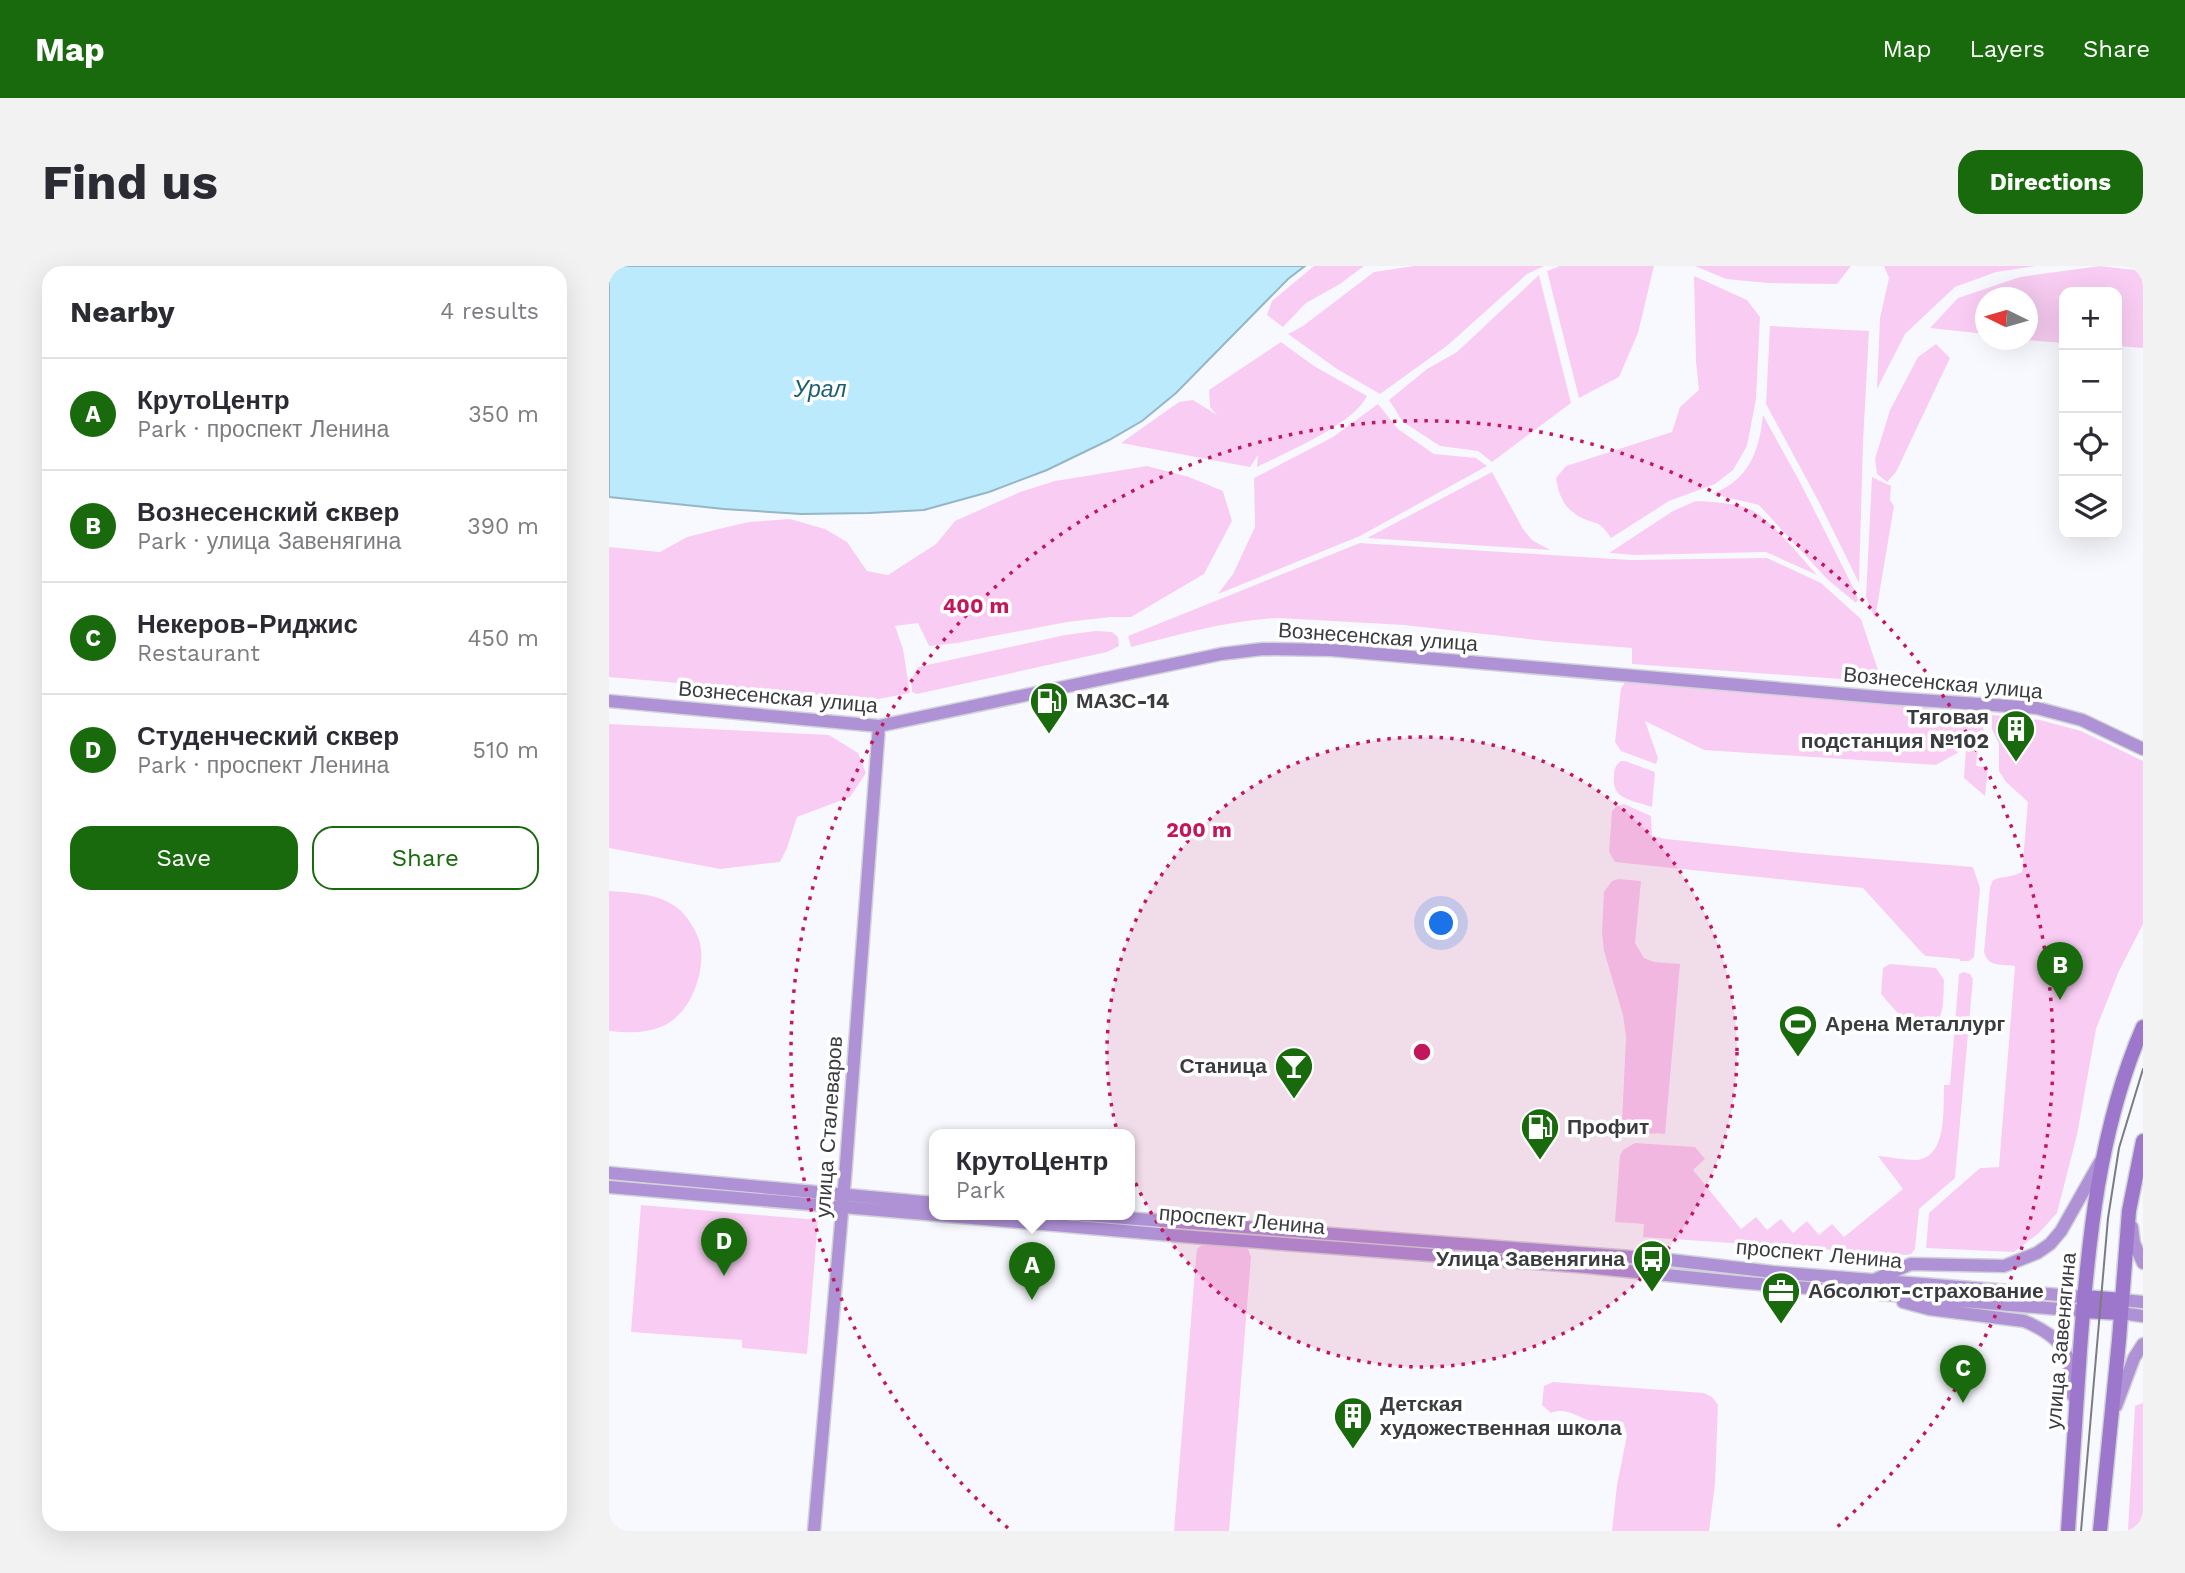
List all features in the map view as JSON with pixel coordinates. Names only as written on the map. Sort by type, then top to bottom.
[{"type":"main road","name":"Вознесенская улица","points":[[609,701],[879,726],[1221,654],[1263,649],[1345,651],[1889,698],[2037,708],[2082,720],[2143,749]]},
{"type":"main road","name":"улица Сталеваров","points":[[814,1531],[843,1201],[879,726]]},
{"type":"main road","name":"улица Завенягина","points":[[2068,1531],[2083,1304],[2094,1208],[2115,1107],[2143,1027]]},
{"type":"main road","points":[[2100,1531],[2129,1211],[2143,1141]]},
{"type":"main road","name":"улица Завенягина","points":[[1873,1280],[1910,1264],[2004,1266],[2037,1253],[2050,1244],[2061,1231],[2103,1156]]},
{"type":"main road","name":"проспект Ленина","points":[[609,1172],[843,1201],[929,1203]]},
{"type":"main road","name":"проспект Ленина","points":[[609,1187],[929,1209]]},
{"type":"main road","points":[[2129,1211],[2134,1243],[2143,1263]]},
{"type":"main road","name":"проспект Ленина","points":[[1135,1219],[1670,1260],[2083,1304]]},
{"type":"main road","name":"проспект Ленина","points":[[1057,1220],[1872,1294],[2122,1306],[2143,1302]]},
{"type":"main road","name":"проспект Ленина","points":[[1872,1294],[1929,1309],[2024,1321],[2037,1326],[2062,1347],[2068,1357],[2075,1416]]},
{"type":"main road","name":"проспект Ленина","points":[[2122,1306],[2143,1315]]},
{"type":"main road","points":[[2111,1419],[2134,1358],[2143,1344]]},
{"type":"shaded area","points":[[1314,266],[1364,266],[1340,284],[1306,303],[1283,327],[1267,315],[1272,301]]},
{"type":"shaded area","points":[[1414,266],[1544,266],[1527,274],[1448,345],[1380,394],[1337,369],[1288,334],[1303,326],[1374,272]]},
{"type":"shaded area","points":[[1560,266],[1654,266],[1638,333],[1619,377],[1579,398],[1547,271]]},
{"type":"shaded area","points":[[1695,266],[1851,266],[1837,284],[1768,283],[1726,279]]},
{"type":"shaded area","points":[[1884,266],[2036,266],[1996,272],[1955,287],[1905,334],[1877,389],[1880,318],[1889,278]]},
{"type":"shaded area","points":[[2100,266],[2143,271],[2143,348],[2122,346],[2122,287],[2059,287],[2059,343],[2038,341],[2038,287],[1990,287],[2020,277]]},
{"type":"shaded area","points":[[1539,275],[1571,403],[1492,462],[1478,451],[1440,446],[1403,422],[1389,400],[1427,369],[1457,352]]},
{"type":"shaded area","points":[[1694,276],[1747,300],[1760,317],[1756,399],[1747,446],[1733,470],[1715,484],[1669,501],[1611,538],[1598,524],[1580,517],[1566,506],[1559,493],[1556,478],[1566,466],[1672,432],[1680,407],[1699,390]]},
{"type":"shaded area","points":[[1975,292],[1975,333],[1930,328],[1958,298]]},
{"type":"shaded area","points":[[1770,326],[1869,331],[1859,583],[1766,404]]},
{"type":"shaded area","points":[[1281,342],[1314,366],[1367,396],[1360,407],[1318,437],[1257,467],[1258,455],[1250,467],[1121,443],[1179,402],[1193,400],[1217,415],[1210,407],[1209,390]]},
{"type":"shaded area","points":[[1936,344],[1950,358],[1896,472],[1887,482],[1877,474],[1875,459],[1890,410],[1918,357]]},
{"type":"shaded area","points":[[1378,404],[1398,429],[1434,454],[1476,458],[1487,466],[1360,536],[1218,594],[1233,574],[1255,527],[1254,478],[1333,437]]},
{"type":"shaded area","points":[[1763,415],[1854,589],[1858,599],[1856,603],[1827,579],[1759,505],[1713,494],[1735,481],[1750,463],[1759,441]]},
{"type":"shaded area","points":[[1147,466],[1189,477],[1223,491],[1232,521],[1204,574],[1131,617],[1067,622],[929,646],[918,623],[895,626],[903,649],[910,693],[873,700],[609,677],[609,547],[660,552],[687,537],[749,522],[790,519],[825,529],[847,542],[867,571],[888,575],[936,544],[955,521],[1020,492],[1055,481]]},
{"type":"shaded area","points":[[1492,472],[1523,529],[1532,540],[1550,550],[1367,538]]},
{"type":"shaded area","points":[[1872,477],[1891,486],[1890,500],[1894,506],[1875,619],[1866,597]]},
{"type":"shaded area","points":[[1696,501],[1735,505],[1755,512],[1779,533],[1817,575],[1766,552],[1635,555],[1609,553],[1673,511]]},
{"type":"shaded area","points":[[1360,543],[1631,560],[1767,558],[1821,583],[1861,619],[1882,682],[1632,664],[1632,648],[1404,625],[1279,618],[1223,625],[1131,647],[1128,636]]},
{"type":"shaded area","points":[[1112,632],[1118,637],[1119,646],[1107,652],[917,694],[912,692],[911,680],[918,667],[1065,635]]},
{"type":"shaded area","points":[[1627,680],[1979,713],[1989,749],[1978,749],[1976,766],[1988,767],[1985,796],[1964,778],[1966,748],[1936,765],[1704,750],[1645,721],[1658,758],[1656,764],[1621,751],[1615,742],[1621,688]]},
{"type":"shaded area","points":[[1992,715],[2040,720],[2081,731],[2143,761],[2143,924],[2119,971],[2096,1029],[2077,1135],[2057,1213],[2039,1233],[2014,1252],[1926,1248],[1929,1213],[1980,1168],[1999,1167],[2015,966],[1992,963],[1984,952],[1990,887],[1993,880],[2022,872],[2028,802],[2006,782],[1999,771],[1999,744],[1992,729]]},
{"type":"shaded area","points":[[609,724],[829,735],[858,753],[866,773],[850,797],[797,817],[780,862],[720,869],[609,848]]},
{"type":"shaded area","points":[[1621,761],[1655,772],[1652,807],[1625,798],[1616,790],[1614,771]]},
{"type":"shaded area","points":[[1624,804],[1651,816],[1652,836],[1666,839],[1973,867],[1980,888],[1974,957],[1969,961],[1960,961],[1926,956],[1863,888],[1615,862],[1609,852],[1612,811]]},
{"type":"shaded area","points":[[1612,881],[1641,881],[1635,943],[1644,958],[1654,962],[1680,964],[1665,1134],[1636,1132],[1622,1122],[1626,1037],[1623,1015],[1604,951],[1602,932],[1604,892]]},
{"type":"shaded area","points":[[609,891],[647,895],[673,905],[684,914],[699,939],[701,965],[690,999],[676,1018],[653,1030],[609,1031]]},
{"type":"shaded area","points":[[1890,964],[1936,968],[1944,980],[1943,1006],[1935,1023],[1930,1026],[1907,1024],[1881,994],[1883,968]]},
{"type":"shaded area","points":[[1959,974],[1970,974],[1973,979],[1955,1178],[1919,1209],[1915,1249],[1911,1254],[1643,1237],[1644,1224],[1615,1222],[1620,1155],[1635,1143],[1695,1147],[1705,1159],[1693,1170],[1741,1229],[1756,1217],[1767,1230],[1781,1219],[1793,1233],[1807,1221],[1819,1235],[1832,1224],[1844,1237],[1903,1189],[1878,1156],[1916,1160],[1934,1151],[1939,1141],[1944,1085],[1950,1085]]},
{"type":"shaded area","points":[[641,1205],[818,1220],[807,1354],[742,1348],[742,1340],[631,1332]]},
{"type":"shaded area","points":[[1203,1244],[1248,1249],[1251,1257],[1229,1531],[1174,1531],[1196,1258],[1197,1249]]},
{"type":"shaded area","points":[[1553,1382],[1704,1393],[1712,1397],[1718,1405],[1715,1484],[1709,1531],[1612,1531],[1617,1485],[1627,1435],[1623,1422],[1592,1421],[1566,1412],[1551,1413],[1542,1405],[1544,1386]]},
{"type":"shaded area","points":[[2143,1403],[2143,1531],[2128,1531],[2135,1406]]},
{"type":"water","name":"Урал","points":[[609,266],[1305,266],[1288,279],[1176,393],[1142,421],[1109,440],[1047,470],[989,492],[924,510],[801,514],[609,497]]},
{"type":"tram line","points":[[2081,1531],[2108,1218],[2119,1148],[2143,1069]]},
{"type":"place","name":"МАЗС-14","points":[[1049,735]]},
{"type":"place","name":"Тяговая подстанция №102","points":[[2016,763]]},
{"type":"place","name":"Вознесенский cквер","points":[[2060,1000]]},
{"type":"place","name":"Арена Металлург","points":[[1798,1058]]},
{"type":"place","name":"Станица","points":[[1294,1100]]},
{"type":"place","name":"Профит","points":[[1540,1161]]},
{"type":"place","name":"Студенческий сквер","points":[[724,1276]]},
{"type":"place","name":"Улица Завенягина","points":[[1652,1293]]},
{"type":"place","name":"КрутоЦентр","points":[[1032,1300]]},
{"type":"place","name":"Абсолют-страхование","points":[[1781,1325]]},
{"type":"place","name":"Некеров-Риджис","points":[[1963,1403]]},
{"type":"place","name":"Детская художественная школа","points":[[1353,1450]]}]
